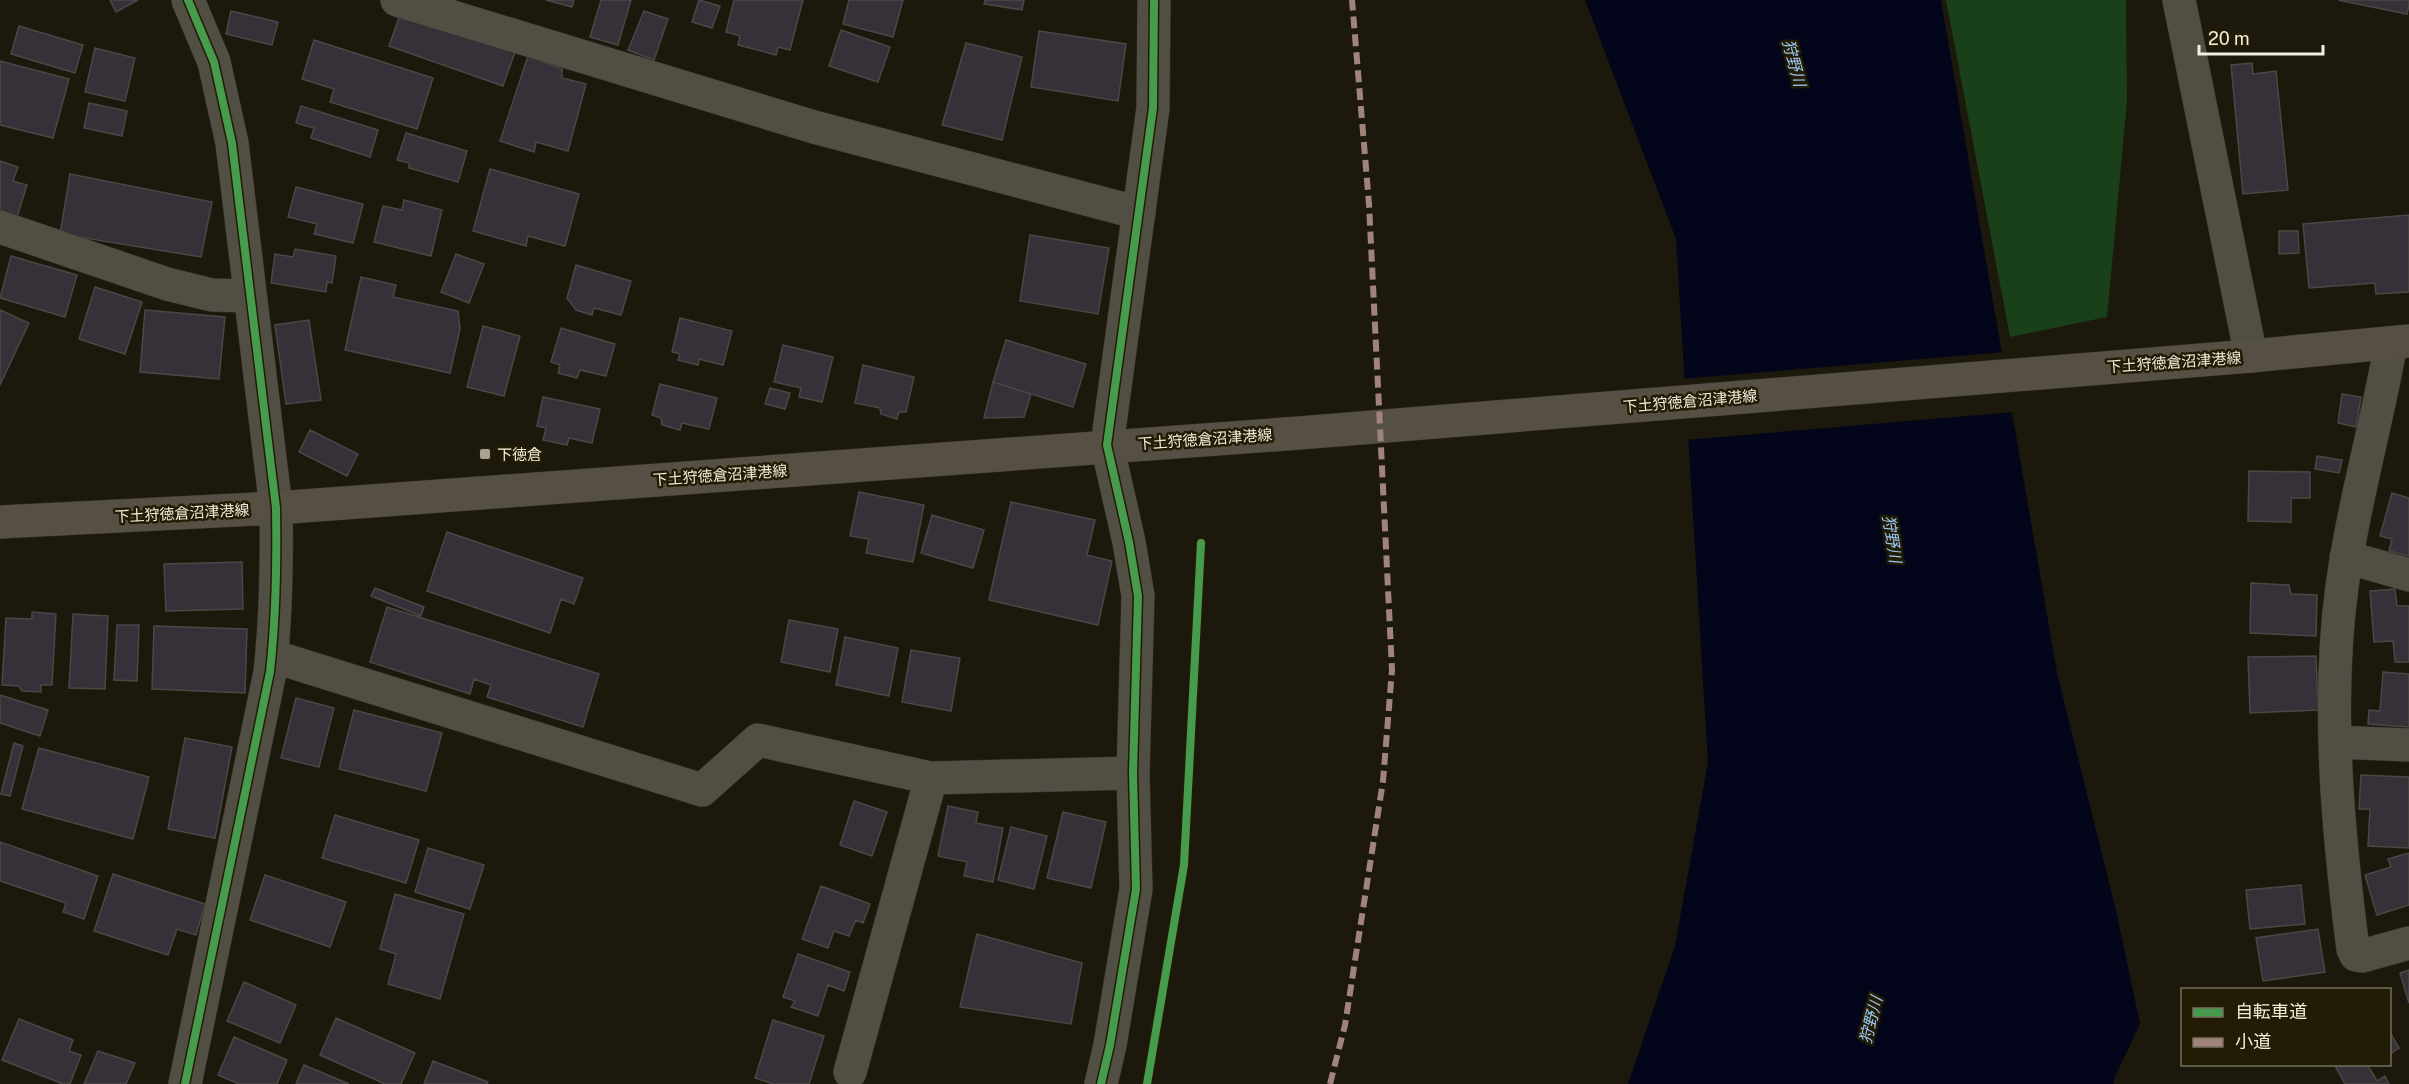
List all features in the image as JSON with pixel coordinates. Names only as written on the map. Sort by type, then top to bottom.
[{"type":"main road","name":"下土狩徳倉沼津港線","points":[[0,522],[276,508],[1299,433],[2400,342]]},
{"type":"street","points":[[185,1084],[272,656],[276,620],[276,508],[232,143],[214,62],[188,0]]},
{"type":"street","points":[[397,0],[814,127],[1139,213]]},
{"type":"street","points":[[1101,1084],[1110,1045],[1136,889],[1133,773],[1138,596],[1129,542],[1107,446],[1153,108],[1154,0]]},
{"type":"street","points":[[2179,0],[2251,356]]},
{"type":"street","points":[[0,227],[167,284],[212,295],[249,296]]},
{"type":"street","points":[[2400,342],[2346,557],[2338,632],[2335,742],[2353,949],[2356,955],[2362,956],[2409,943]]},
{"type":"street","points":[[2346,557],[2409,575]]},
{"type":"street","points":[[272,656],[702,790],[758,740],[931,778],[1133,773]]},
{"type":"street","points":[[2335,742],[2409,745]]},
{"type":"street","points":[[850,1072],[931,778]]},
{"type":"green space","points":[[1946,0],[2126,0],[2127,102],[2107,317],[2010,337]]},
{"type":"water","name":"狩野川","points":[[1585,0],[1941,0],[2057,673],[2118,919],[2140,1024],[2113,1081],[2114,1084],[1628,1084],[1675,946],[1708,762],[1676,239]]},
{"type":"pier","points":[[2005,352],[2015,412],[1685,440],[1682,379]]},
{"type":"building","points":[[110,0],[138,0],[116,12]]},
{"type":"building","points":[[546,0],[574,0],[572,7]]},
{"type":"building","points":[[601,0],[631,0],[618,45],[590,37]]},
{"type":"building","points":[[699,0],[720,6],[712,28],[692,22]]},
{"type":"building","points":[[734,0],[803,0],[790,50],[778,47],[776,55],[738,45],[740,36],[726,32]]},
{"type":"building","points":[[849,0],[903,0],[893,37],[843,24]]},
{"type":"building","points":[[985,0],[1024,0],[1022,10],[984,4]]},
{"type":"building","points":[[2338,0],[2409,0],[2409,5],[2407,14]]},
{"type":"building","points":[[231,11],[278,22],[272,45],[226,34]]},
{"type":"building","points":[[644,11],[668,19],[654,60],[628,50]]},
{"type":"building","points":[[401,12],[515,52],[503,86],[389,46]]},
{"type":"building","points":[[19,26],[83,45],[75,73],[11,54]]},
{"type":"building","points":[[841,30],[890,47],[878,82],[829,66]]},
{"type":"building","points":[[1039,31],[1126,44],[1118,101],[1031,87]]},
{"type":"building","points":[[314,40],[433,78],[417,129],[330,102],[334,89],[302,79]]},
{"type":"building","points":[[966,43],[1022,57],[1002,140],[942,125]]},
{"type":"building","points":[[95,48],[135,58],[125,101],[85,92]]},
{"type":"building","points":[[528,56],[562,69],[562,78],[586,84],[568,151],[536,142],[534,152],[500,141]]},
{"type":"building","points":[[0,61],[69,79],[53,138],[0,125]]},
{"type":"building","points":[[2252,63],[2253,74],[2276,71],[2288,190],[2243,194],[2231,65]]},
{"type":"building","points":[[89,103],[127,111],[122,136],[84,128]]},
{"type":"building","points":[[301,106],[378,130],[370,157],[311,138],[314,128],[296,123]]},
{"type":"building","points":[[406,133],[467,151],[458,182],[409,168],[409,163],[397,160]]},
{"type":"building","points":[[0,161],[18,167],[13,181],[27,185],[17,217],[0,211]]},
{"type":"building","points":[[490,169],[579,194],[565,246],[528,236],[526,246],[473,231]]},
{"type":"building","points":[[70,174],[212,202],[201,257],[60,234]]},
{"type":"building","points":[[296,187],[363,204],[353,243],[314,234],[317,224],[288,217]]},
{"type":"building","points":[[404,200],[442,210],[431,256],[374,242],[383,206],[402,210]]},
{"type":"building","points":[[2409,215],[2409,292],[2376,294],[2375,283],[2309,288],[2303,224]]},
{"type":"building","points":[[2279,231],[2298,231],[2299,253],[2279,254]]},
{"type":"building","points":[[1030,235],[1109,248],[1098,314],[1020,301]]},
{"type":"building","points":[[295,249],[336,256],[332,283],[327,282],[326,292],[271,283],[275,254],[293,257]]},
{"type":"building","points":[[456,254],[484,264],[469,303],[441,292]]},
{"type":"building","points":[[11,256],[77,275],[65,317],[0,298]]},
{"type":"building","points":[[576,265],[631,281],[621,315],[594,308],[592,315],[576,310],[567,298]]},
{"type":"building","points":[[361,277],[396,285],[393,297],[458,311],[460,329],[450,373],[345,350]]},
{"type":"building","points":[[95,287],[142,302],[125,354],[79,339]]},
{"type":"building","points":[[0,310],[29,323],[0,385]]},
{"type":"building","points":[[145,310],[225,317],[219,379],[140,372]]},
{"type":"building","points":[[680,318],[732,331],[723,365],[699,359],[698,365],[678,360],[680,354],[672,352]]},
{"type":"building","points":[[309,320],[321,400],[286,404],[275,325]]},
{"type":"building","points":[[483,326],[520,336],[504,396],[467,387]]},
{"type":"building","points":[[561,328],[615,344],[606,376],[580,370],[577,378],[558,373],[560,365],[551,362]]},
{"type":"building","points":[[1006,340],[1086,364],[1073,407],[993,382]]},
{"type":"building","points":[[783,345],[833,357],[822,402],[799,397],[801,388],[774,382]]},
{"type":"building","points":[[863,365],[914,377],[906,412],[899,412],[897,419],[881,414],[880,408],[855,403]]},
{"type":"building","points":[[993,382],[1031,394],[1024,417],[984,418]]},
{"type":"building","points":[[660,384],[717,398],[709,429],[682,423],[680,430],[662,425],[661,418],[652,415]]},
{"type":"building","points":[[770,388],[790,393],[785,409],[765,404]]},
{"type":"building","points":[[2342,394],[2361,397],[2356,427],[2338,423]]},
{"type":"building","points":[[543,397],[600,409],[592,443],[569,438],[567,445],[543,440],[546,428],[537,426]]},
{"type":"building","points":[[310,430],[358,454],[347,476],[299,452]]},
{"type":"building","points":[[2317,456],[2342,460],[2339,473],[2315,469]]},
{"type":"building","points":[[2249,471],[2310,472],[2310,498],[2291,498],[2291,522],[2248,521]]},
{"type":"building","points":[[859,492],[924,505],[913,562],[866,553],[869,539],[850,536]]},
{"type":"building","points":[[2392,493],[2409,498],[2409,556],[2389,551],[2392,539],[2380,536]]},
{"type":"building","points":[[1011,502],[1095,520],[1087,555],[1112,561],[1098,625],[989,600]]},
{"type":"building","points":[[932,515],[984,530],[973,568],[921,553]]},
{"type":"building","points":[[447,532],[583,578],[574,604],[561,599],[550,633],[427,591]]},
{"type":"building","points":[[242,562],[243,609],[166,611],[164,564]]},
{"type":"building","points":[[2251,583],[2289,585],[2291,594],[2317,595],[2316,636],[2250,633]]},
{"type":"building","points":[[375,588],[424,607],[421,616],[371,596]]},
{"type":"building","points":[[2395,589],[2397,606],[2409,606],[2409,662],[2395,662],[2393,641],[2374,642],[2370,591]]},
{"type":"building","points":[[387,607],[599,674],[583,727],[487,697],[491,685],[474,679],[470,694],[370,662]]},
{"type":"building","points":[[32,612],[56,614],[52,685],[41,685],[41,692],[22,691],[19,686],[2,685],[6,618],[32,619]]},
{"type":"building","points":[[73,614],[108,616],[105,689],[69,688]]},
{"type":"building","points":[[789,620],[838,629],[830,672],[781,662]]},
{"type":"building","points":[[117,625],[139,625],[137,681],[114,680]]},
{"type":"building","points":[[154,626],[247,629],[245,693],[152,689]]},
{"type":"building","points":[[845,637],[898,648],[889,696],[836,685]]},
{"type":"building","points":[[911,650],[960,658],[951,711],[902,702]]},
{"type":"building","points":[[2316,656],[2318,710],[2250,713],[2248,657]]},
{"type":"building","points":[[2383,672],[2409,674],[2409,727],[2368,724],[2369,710],[2380,711]]},
{"type":"building","points":[[0,695],[48,710],[40,736],[0,723]]},
{"type":"building","points":[[296,698],[334,708],[319,767],[281,758]]},
{"type":"building","points":[[354,710],[442,733],[426,791],[339,769]]},
{"type":"building","points":[[185,738],[232,747],[215,838],[168,829]]},
{"type":"building","points":[[14,743],[23,746],[10,796],[1,794]]},
{"type":"building","points":[[39,748],[149,777],[133,839],[22,809]]},
{"type":"building","points":[[2361,775],[2409,777],[2409,848],[2368,846],[2370,809],[2359,809]]},
{"type":"building","points":[[854,801],[887,812],[872,856],[840,845]]},
{"type":"building","points":[[948,806],[978,812],[976,823],[1003,828],[993,882],[964,876],[967,862],[938,856]]},
{"type":"building","points":[[1063,812],[1106,822],[1091,888],[1047,878]]},
{"type":"building","points":[[335,815],[419,840],[406,883],[322,858]]},
{"type":"building","points":[[1011,827],[1047,836],[1034,889],[998,880]]},
{"type":"building","points":[[0,842],[98,876],[84,919],[63,912],[66,903],[0,881]]},
{"type":"building","points":[[428,848],[484,865],[470,909],[415,892]]},
{"type":"building","points":[[2409,853],[2409,905],[2377,915],[2365,875],[2391,867],[2388,859]]},
{"type":"building","points":[[113,874],[205,904],[196,935],[177,929],[168,955],[94,931]]},
{"type":"building","points":[[265,875],[346,902],[330,947],[250,920]]},
{"type":"building","points":[[2301,885],[2305,924],[2250,929],[2246,890]]},
{"type":"building","points":[[821,886],[870,904],[863,923],[856,920],[849,936],[834,931],[828,948],[802,939]]},
{"type":"building","points":[[395,894],[464,914],[440,999],[388,984],[396,954],[380,949]]},
{"type":"building","points":[[2318,929],[2325,972],[2263,981],[2256,938]]},
{"type":"building","points":[[977,934],[1082,963],[1071,1024],[960,1007]]},
{"type":"building","points":[[798,954],[850,972],[844,991],[828,985],[818,1016],[791,1007],[795,1001],[783,997]]},
{"type":"building","points":[[2409,970],[2409,1003],[2400,973]]},
{"type":"building","points":[[244,982],[296,1005],[280,1043],[227,1021]]},
{"type":"building","points":[[336,1018],[415,1053],[401,1084],[385,1084],[320,1055]]},
{"type":"building","points":[[19,1019],[73,1040],[69,1051],[81,1055],[70,1084],[63,1084],[2,1060]]},
{"type":"building","points":[[773,1020],[824,1036],[809,1084],[773,1084],[755,1078]]},
{"type":"building","points":[[2391,1034],[2399,1048],[2391,1053]]},
{"type":"building","points":[[234,1037],[287,1060],[277,1084],[239,1084],[218,1075]]},
{"type":"building","points":[[98,1051],[135,1063],[126,1084],[84,1084]]},
{"type":"building","points":[[433,1061],[488,1082],[487,1084],[424,1084]]},
{"type":"building","points":[[304,1065],[349,1084],[296,1084]]},
{"type":"building","points":[[2335,1066],[2368,1066],[2377,1081],[2385,1076],[2389,1084],[2345,1084]]},
{"type":"marked path","points":[[1330,1084],[1345,1025],[1383,781],[1392,670],[1369,204],[1352,0]]},
{"type":"cycle path","points":[[185,1084],[270,672],[275,610],[276,549],[276,508],[232,143],[214,62],[188,0]]},
{"type":"cycle path","points":[[1101,1084],[1110,1045],[1136,889],[1133,773],[1138,596],[1129,542],[1107,445],[1153,108],[1154,0]]},
{"type":"cycle path","points":[[1147,1084],[1184,865],[1201,543]]},
{"type":"place","name":"下徳倉","points":[[485,454]]}]
